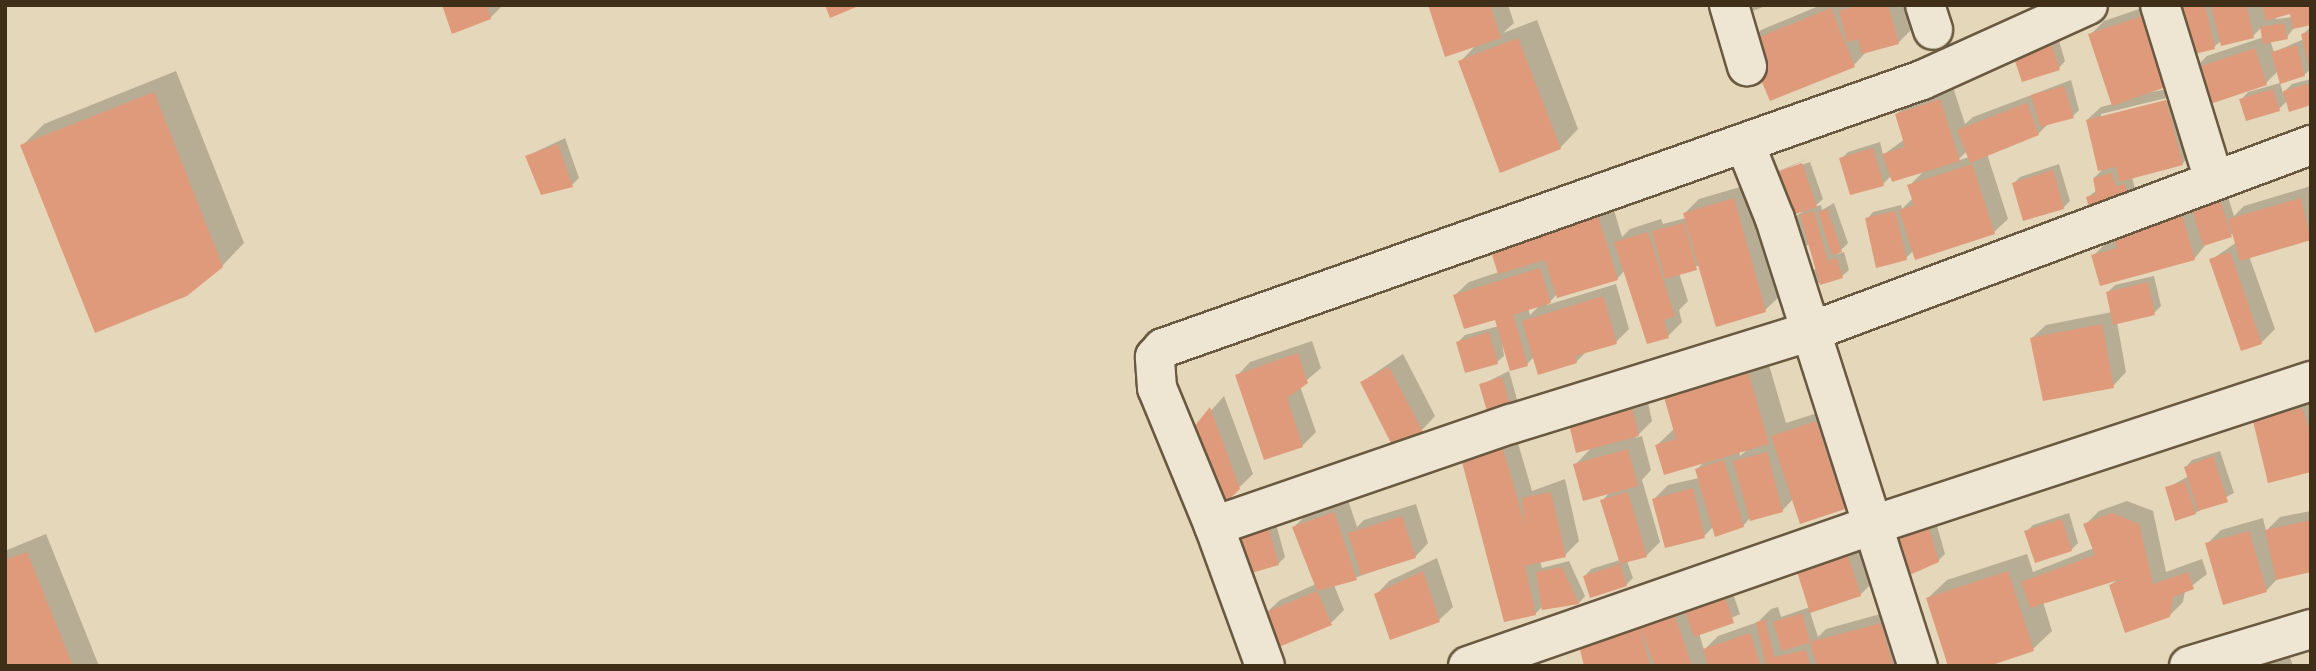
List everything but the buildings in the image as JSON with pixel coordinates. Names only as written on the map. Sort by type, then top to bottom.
[{"type":"street","points":[[1729,5],[1747,66]]},
{"type":"street","points":[[1265,666],[1214,526],[1153,375],[1155,357],[1163,348],[1922,80],[2088,5]]},
{"type":"street","points":[[2160,5],[2214,181]]},
{"type":"street","points":[[1745,144],[1812,331],[1919,666]]},
{"type":"street","points":[[1214,526],[1511,424],[1812,331],[2311,145]]},
{"type":"street","points":[[1468,666],[1873,525],[2311,381]]},
{"type":"street","points":[[2189,666],[2311,629]]}]
